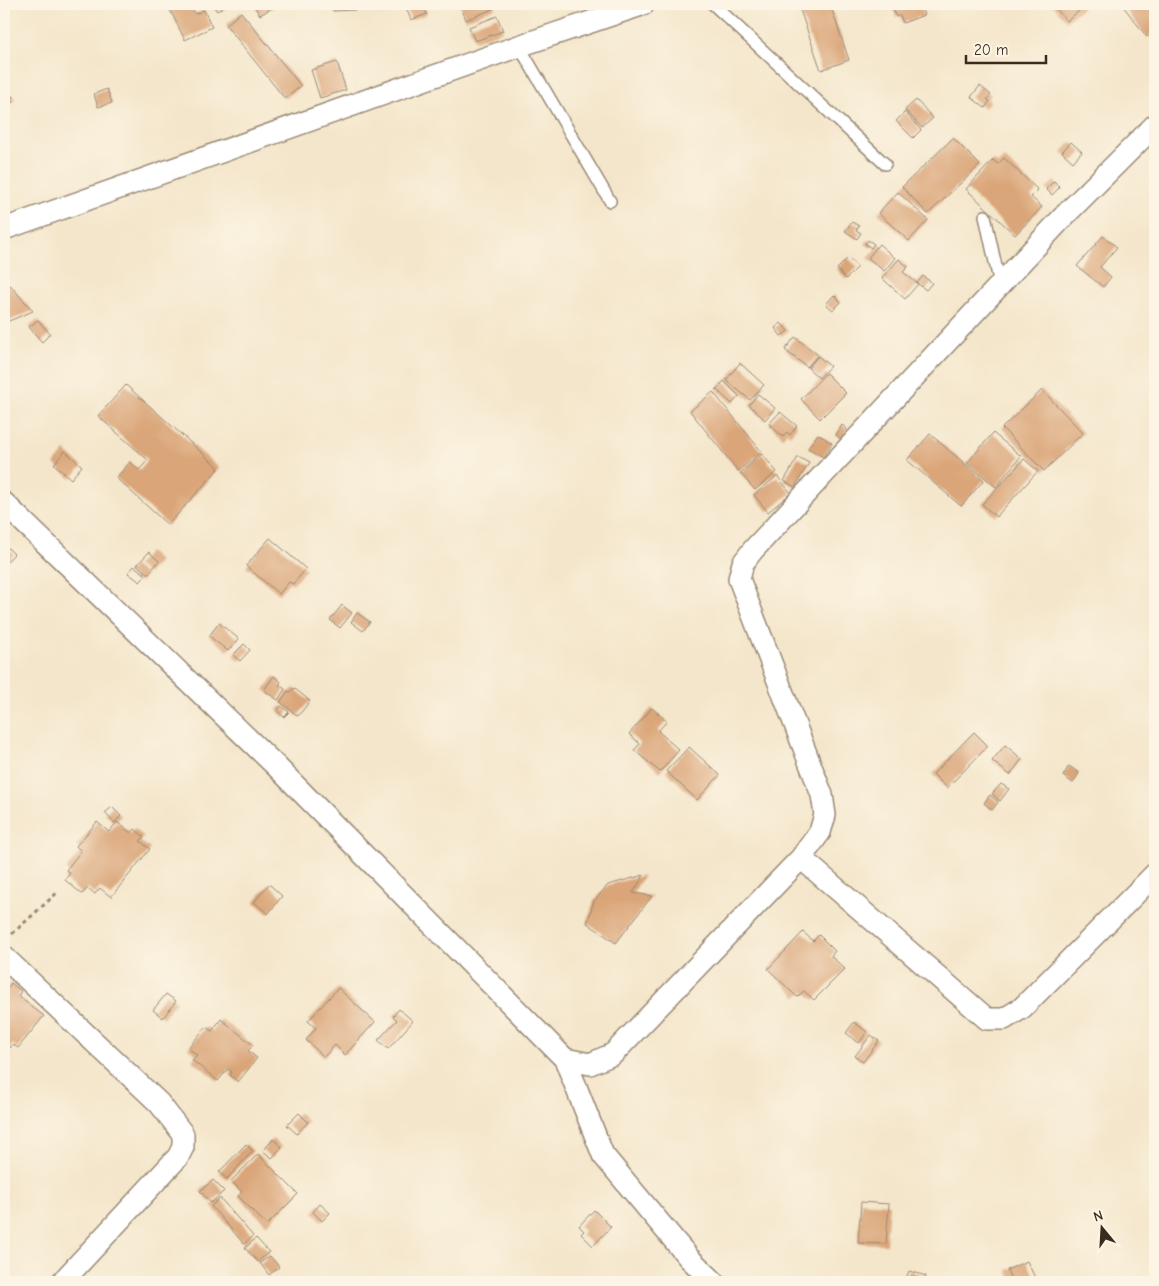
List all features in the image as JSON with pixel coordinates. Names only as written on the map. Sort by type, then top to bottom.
[{"type":"street","points":[[578,25],[603,4]]},
{"type":"street","points":[[4,229],[578,25],[644,4]]},
{"type":"street","points":[[565,1059],[590,1064],[613,1054],[801,858],[820,832],[825,815],[822,795],[739,579],[743,563],[1066,214],[1155,125]]},
{"type":"street","points":[[4,503],[276,766],[565,1059],[604,1155],[689,1258],[714,1282]]},
{"type":"street","points":[[801,858],[986,1019],[1004,1019],[1022,1008],[1155,874]]},
{"type":"street","points":[[4,957],[159,1103],[183,1134],[183,1147],[178,1157],[62,1282]]},
{"type":"lane","points":[[713,4],[885,164]]},
{"type":"lane","points":[[519,46],[610,201]]},
{"type":"lane","points":[[985,216],[1000,286]]},
{"type":"path","points":[[11,935],[59,891]]},
{"type":"building","points":[[167,4],[190,4],[195,14],[204,10],[212,27],[185,40]]},
{"type":"building","points":[[212,4],[228,4],[217,11]]},
{"type":"building","points":[[253,4],[274,4],[275,6],[260,15]]},
{"type":"building","points":[[333,4],[355,4],[355,10],[333,11]]},
{"type":"building","points":[[423,4],[427,14],[411,20],[405,5]]},
{"type":"building","points":[[460,4],[494,4],[495,8],[466,20]]},
{"type":"building","points":[[798,4],[830,4],[849,60],[821,70]]},
{"type":"building","points":[[891,4],[920,4],[924,15],[903,23],[900,15],[896,17]]},
{"type":"building","points":[[1052,4],[1087,4],[1067,21]]},
{"type":"building","points":[[1127,4],[1155,4],[1155,31],[1147,37],[1123,6]]},
{"type":"building","points":[[241,12],[301,86],[285,99],[226,25]]},
{"type":"building","points":[[497,16],[503,31],[475,41],[469,27]]},
{"type":"building","points":[[337,62],[346,90],[320,98],[311,70]]},
{"type":"building","points":[[980,86],[991,95],[987,99],[990,101],[985,108],[971,97]]},
{"type":"building","points":[[4,88],[15,99],[4,110]]},
{"type":"building","points":[[107,89],[112,103],[98,107],[94,94]]},
{"type":"building","points":[[916,100],[933,118],[922,128],[905,110]]},
{"type":"building","points":[[905,112],[921,130],[913,138],[896,121]]},
{"type":"building","points":[[953,138],[980,165],[928,214],[902,187]]},
{"type":"building","points":[[1071,142],[1082,152],[1073,162],[1062,152]]},
{"type":"building","points":[[1004,158],[1038,190],[1031,197],[1042,207],[1015,235],[966,189],[993,160],[998,164]]},
{"type":"building","points":[[1054,181],[1060,187],[1052,195],[1046,189]]},
{"type":"building","points":[[898,192],[928,220],[909,241],[878,213]]},
{"type":"building","points":[[852,222],[859,226],[856,230],[861,233],[857,239],[845,231]]},
{"type":"building","points":[[1103,236],[1117,247],[1100,267],[1111,277],[1103,287],[1077,266]]},
{"type":"building","points":[[868,240],[874,244],[871,248],[865,244]]},
{"type":"building","points":[[879,244],[895,258],[884,271],[868,258]]},
{"type":"building","points":[[848,258],[858,267],[846,279],[837,269]]},
{"type":"building","points":[[899,259],[908,267],[903,272],[918,284],[905,299],[882,278]]},
{"type":"building","points":[[923,276],[932,283],[926,290],[917,283]]},
{"type":"building","points":[[10,285],[33,311],[4,323],[4,288]]},
{"type":"building","points":[[834,295],[841,302],[833,310],[826,304]]},
{"type":"building","points":[[38,320],[50,334],[42,342],[29,327]]},
{"type":"building","points":[[781,323],[788,331],[781,336],[775,328]]},
{"type":"building","points":[[795,337],[818,355],[807,367],[785,350]]},
{"type":"building","points":[[818,356],[830,366],[819,378],[808,368]]},
{"type":"building","points":[[740,363],[764,385],[750,400],[726,380]]},
{"type":"building","points":[[826,373],[846,393],[820,419],[801,399]]},
{"type":"building","points":[[724,381],[739,396],[732,404],[716,389]]},
{"type":"building","points":[[126,385],[219,468],[168,525],[116,478],[130,462],[139,470],[148,460],[98,416]]},
{"type":"building","points":[[1042,390],[1083,433],[1044,471],[1002,428]]},
{"type":"building","points":[[713,392],[762,452],[738,471],[690,411]]},
{"type":"building","points":[[758,394],[775,408],[765,420],[749,405]]},
{"type":"building","points":[[780,412],[797,426],[790,435],[787,432],[783,437],[769,424]]},
{"type":"building","points":[[842,425],[847,429],[845,432],[848,434],[844,441],[836,435]]},
{"type":"building","points":[[993,433],[1021,456],[996,487],[967,463]]},
{"type":"building","points":[[818,434],[832,443],[823,457],[808,448]]},
{"type":"building","points":[[930,434],[984,480],[961,506],[907,460]]},
{"type":"building","points":[[65,451],[82,466],[71,479],[54,464]]},
{"type":"building","points":[[762,454],[777,472],[755,490],[740,473]]},
{"type":"building","points":[[798,457],[809,463],[795,487],[784,481]]},
{"type":"building","points":[[1024,459],[1038,471],[996,517],[982,504]]},
{"type":"building","points":[[777,476],[791,493],[768,512],[754,495]]},
{"type":"building","points":[[270,538],[306,569],[293,584],[289,582],[279,594],[246,566]]},
{"type":"building","points":[[4,544],[14,554],[4,565]]},
{"type":"building","points":[[149,552],[159,561],[148,574],[137,565]]},
{"type":"building","points":[[134,566],[146,575],[140,582],[128,573]]},
{"type":"building","points":[[342,605],[352,613],[340,628],[330,620]]},
{"type":"building","points":[[357,613],[370,622],[363,631],[351,622]]},
{"type":"building","points":[[219,623],[239,639],[228,651],[209,636]]},
{"type":"building","points":[[244,644],[250,650],[240,661],[233,655]]},
{"type":"building","points":[[274,676],[281,682],[279,685],[285,689],[278,700],[264,690]]},
{"type":"building","points":[[294,688],[310,701],[298,716],[280,702],[288,691],[290,692]]},
{"type":"building","points":[[281,706],[289,712],[284,717],[277,711]]},
{"type":"building","points":[[652,708],[667,721],[658,731],[679,750],[660,772],[634,750],[640,744],[629,734]]},
{"type":"building","points":[[974,732],[988,746],[947,788],[933,774]]},
{"type":"building","points":[[1005,745],[1022,759],[1010,775],[992,761]]},
{"type":"building","points":[[689,747],[720,775],[697,800],[666,771]]},
{"type":"building","points":[[1069,766],[1079,773],[1073,783],[1063,776]]},
{"type":"building","points":[[1001,784],[1009,789],[1000,801],[992,794]]},
{"type":"building","points":[[990,795],[998,802],[992,810],[984,803]]},
{"type":"building","points":[[112,807],[121,816],[114,823],[105,813]]},
{"type":"building","points":[[97,822],[109,832],[117,822],[131,833],[135,829],[144,837],[140,841],[150,849],[111,897],[100,888],[95,894],[88,888],[82,894],[65,880],[70,873],[66,870],[81,851],[76,846]]},
{"type":"building","points":[[644,875],[633,893],[652,896],[616,943],[587,923],[594,901],[608,885]]},
{"type":"building","points":[[269,884],[282,896],[268,914],[254,902]]},
{"type":"building","points":[[803,932],[813,941],[819,935],[835,951],[831,956],[845,969],[814,1000],[804,991],[797,997],[768,969]]},
{"type":"building","points":[[11,983],[21,991],[18,996],[44,1016],[18,1048],[13,1044],[10,1048],[4,1043],[4,993]]},
{"type":"building","points":[[338,988],[375,1022],[345,1055],[335,1045],[324,1057],[306,1040],[316,1028],[308,1021]]},
{"type":"building","points":[[166,994],[176,1001],[163,1018],[153,1010]]},
{"type":"building","points":[[399,1009],[413,1021],[388,1049],[378,1040],[397,1020],[393,1016]]},
{"type":"building","points":[[221,1019],[253,1045],[248,1051],[257,1058],[238,1082],[230,1075],[232,1072],[228,1069],[218,1081],[192,1060],[197,1055],[188,1048],[206,1027],[212,1031]]},
{"type":"building","points":[[854,1022],[867,1032],[859,1043],[846,1033]]},
{"type":"building","points":[[871,1035],[879,1041],[863,1062],[855,1056]]},
{"type":"building","points":[[299,1113],[308,1122],[297,1134],[287,1125]]},
{"type":"building","points":[[273,1139],[282,1147],[272,1158],[263,1151]]},
{"type":"building","points":[[246,1144],[253,1151],[227,1179],[219,1172]]},
{"type":"building","points":[[258,1154],[298,1194],[267,1225],[238,1196],[242,1192],[231,1181]]},
{"type":"building","points":[[213,1180],[224,1191],[211,1203],[200,1191]]},
{"type":"building","points":[[220,1198],[253,1236],[244,1244],[211,1206]]},
{"type":"building","points":[[861,1202],[889,1204],[886,1244],[858,1243]]},
{"type":"building","points":[[320,1204],[330,1213],[322,1221],[313,1212]]},
{"type":"building","points":[[594,1210],[611,1227],[593,1246],[581,1234],[584,1231],[579,1226]]},
{"type":"building","points":[[256,1238],[269,1252],[258,1262],[245,1248]]},
{"type":"building","points":[[270,1256],[279,1267],[269,1275],[260,1263]]},
{"type":"building","points":[[1027,1261],[1037,1282],[1012,1282],[1007,1270]]},
{"type":"building","points":[[909,1271],[926,1276],[924,1282],[905,1281]]}]
